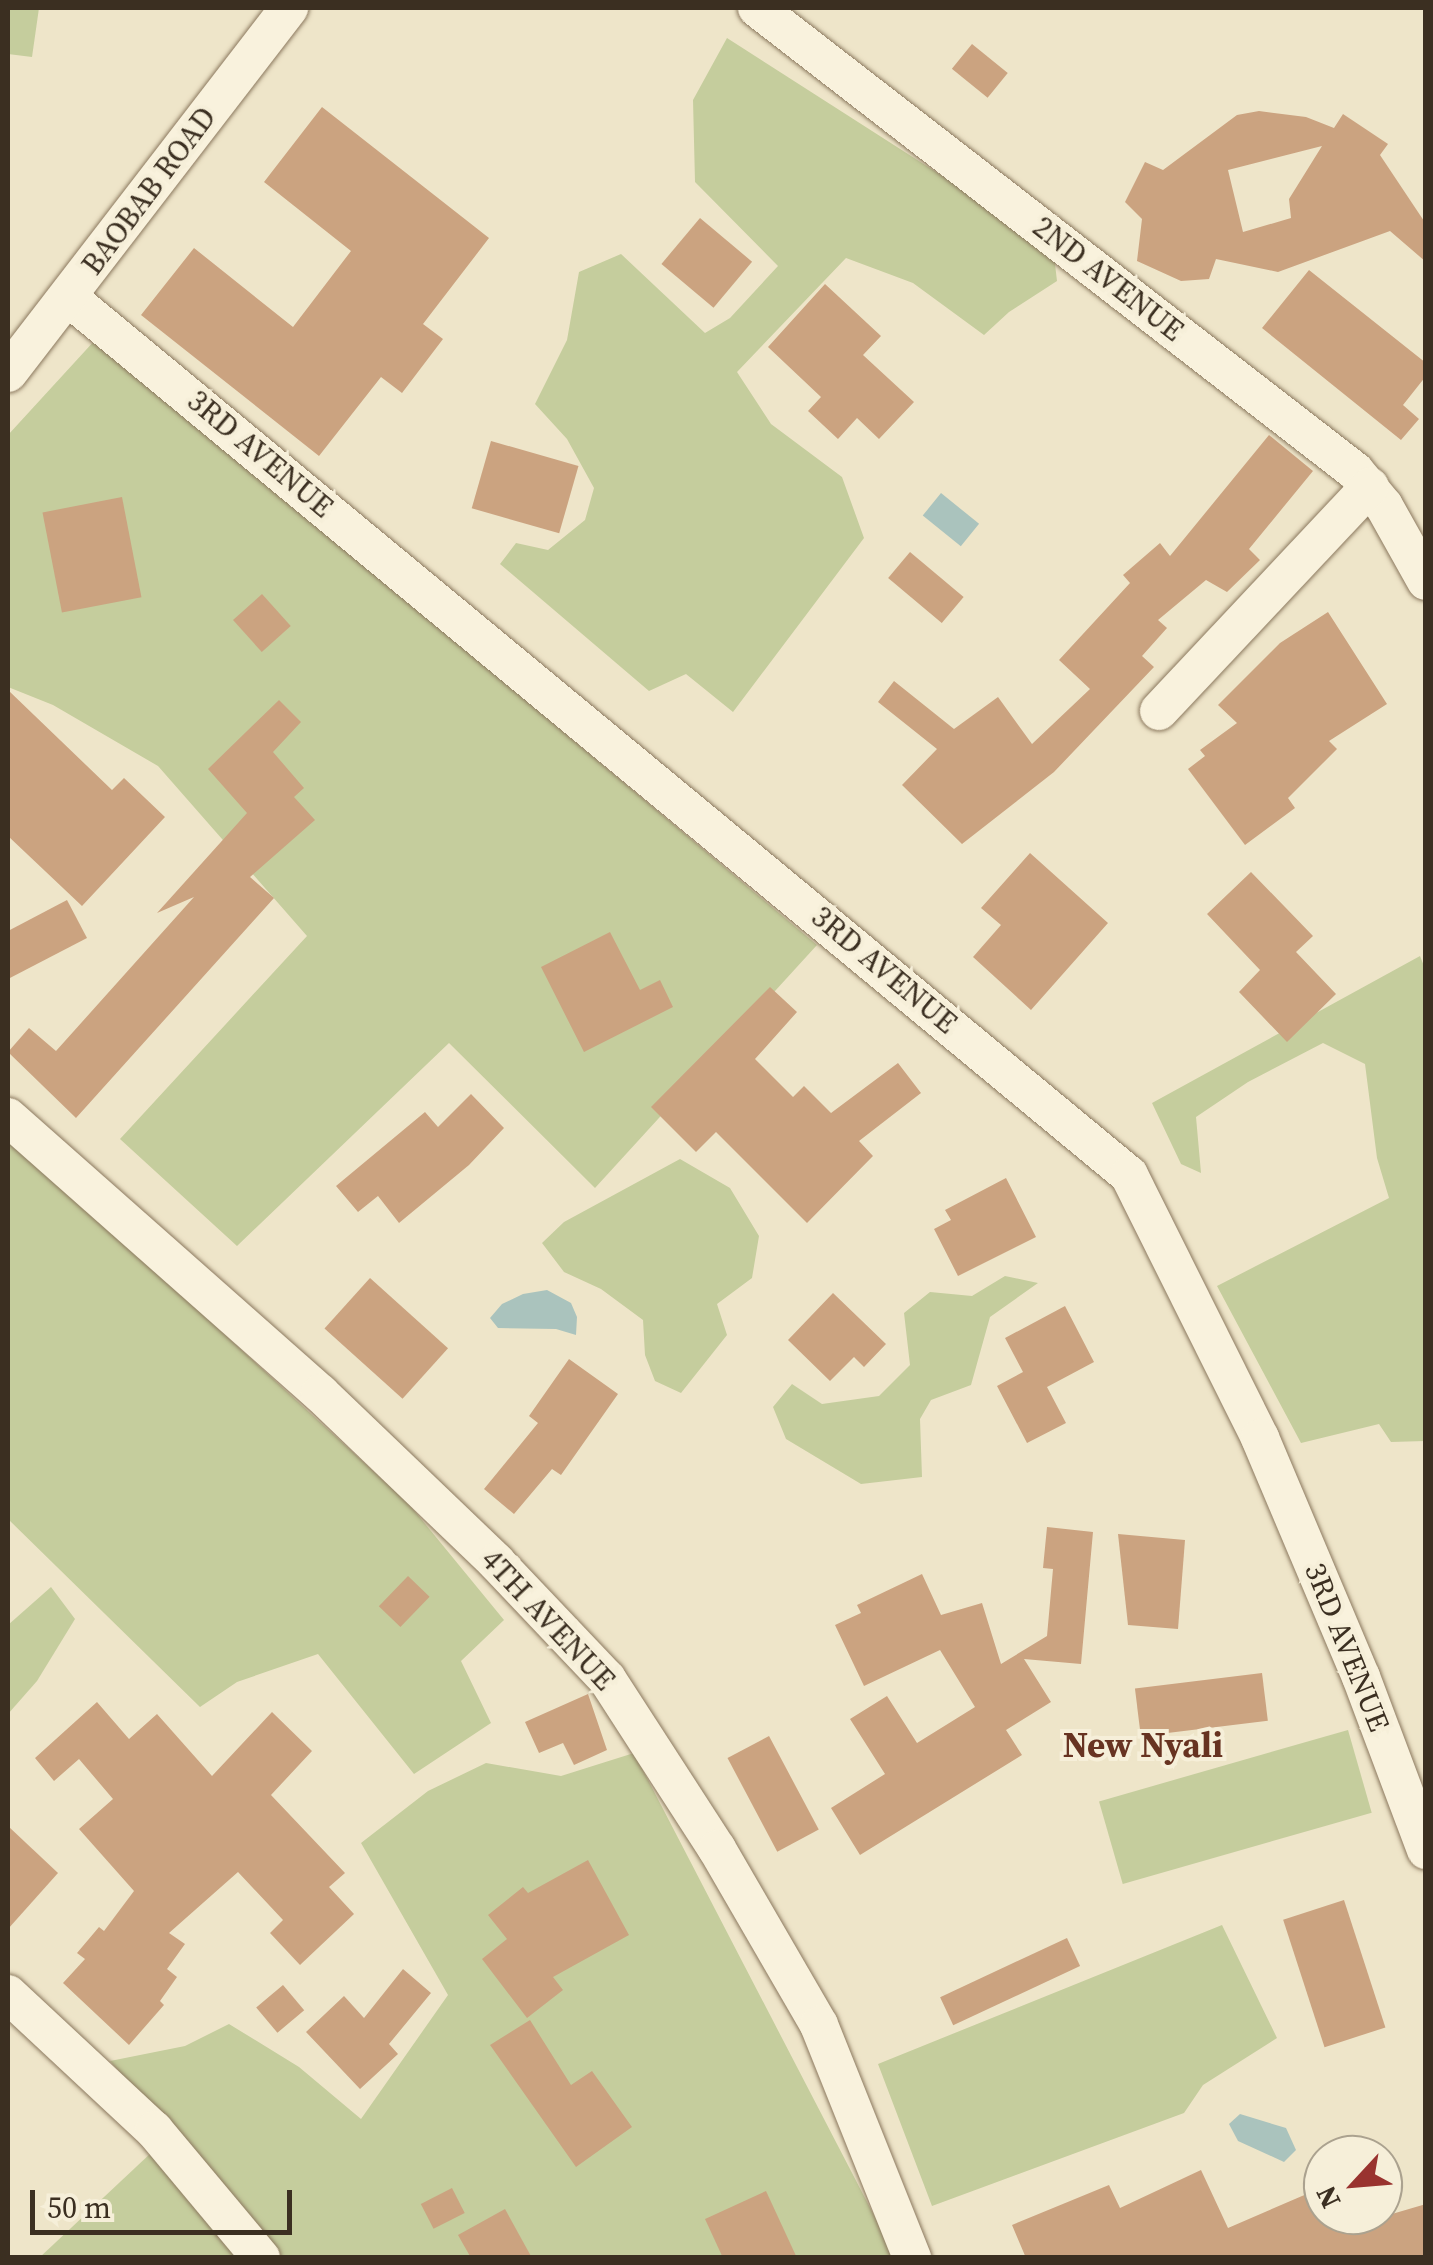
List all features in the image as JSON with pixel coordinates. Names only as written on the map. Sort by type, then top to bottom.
[{"type":"street","name":"BAOBAB ROAD","points":[[8,373],[289,8]]},
{"type":"street","name":"2ND AVENUE","points":[[757,8],[1370,486],[1426,580]]},
{"type":"street","name":"3RD AVENUE","points":[[68,296],[1129,1175],[1260,1438],[1361,1677],[1426,1850]]},
{"type":"street","points":[[1160,711],[1370,486]]},
{"type":"street","name":"4TH AVENUE","points":[[8,1117],[320,1393],[496,1562],[607,1679],[717,1849],[819,2025],[912,2258]]},
{"type":"street","points":[[8,1994],[154,2130],[260,2258]]},
{"type":"green space","points":[[8,8],[39,8],[32,57],[8,54]]},
{"type":"green space","points":[[727,38],[1053,247],[1057,281],[1009,312],[984,335],[913,283],[846,258],[737,372],[771,424],[842,477],[864,538],[733,712],[686,674],[649,691],[500,564],[516,543],[548,550],[585,520],[594,488],[567,439],[535,404],[567,340],[579,272],[621,254],[705,333],[730,318],[778,266],[695,182],[693,100]]},
{"type":"green space","points":[[96,339],[817,945],[595,1188],[449,1043],[237,1246],[120,1139],[307,936],[158,766],[53,705],[8,687],[8,435]]},
{"type":"green space","points":[[1420,956],[1426,971],[1425,1441],[1391,1442],[1379,1424],[1301,1443],[1217,1286],[1389,1198],[1377,1158],[1365,1064],[1323,1043],[1248,1082],[1196,1117],[1201,1173],[1181,1164],[1152,1103]]},
{"type":"green space","points":[[8,1141],[64,1187],[408,1503],[504,1620],[461,1661],[491,1723],[414,1774],[318,1654],[237,1682],[200,1707],[8,1519]]},
{"type":"green space","points":[[680,1159],[730,1188],[759,1236],[752,1278],[717,1304],[727,1335],[681,1393],[655,1381],[645,1355],[643,1320],[601,1289],[564,1272],[542,1243],[564,1222]]},
{"type":"green space","points":[[1005,1276],[1038,1283],[990,1317],[971,1385],[931,1400],[920,1419],[922,1477],[861,1484],[786,1439],[773,1407],[792,1384],[822,1404],[879,1396],[910,1365],[904,1313],[930,1292],[972,1296]]},
{"type":"green space","points":[[51,1587],[75,1619],[37,1681],[8,1714],[8,1625]]},
{"type":"green space","points":[[1348,1730],[1372,1813],[1123,1884],[1099,1801]]},
{"type":"green space","points":[[634,1753],[878,2223],[892,2257],[282,2257],[110,2061],[185,2046],[229,2024],[299,2067],[361,2119],[448,1995],[361,1843],[428,1791],[486,1763],[561,1776]]},
{"type":"green space","points":[[1222,1925],[1277,2038],[1203,2085],[1184,2113],[932,2206],[878,2064]]},
{"type":"green space","points":[[152,2152],[235,2257],[39,2258]]},
{"type":"water","points":[[941,493],[979,524],[961,546],[923,516]]},
{"type":"water","points":[[547,1290],[571,1303],[577,1317],[576,1335],[556,1329],[498,1328],[490,1318],[502,1304],[523,1294]]},
{"type":"water","points":[[1240,2114],[1286,2128],[1296,2150],[1284,2162],[1238,2141],[1229,2124]]},
{"type":"building","points":[[972,44],[1008,73],[988,98],[952,69]]},
{"type":"building","points":[[322,107],[489,238],[423,324],[443,339],[402,393],[381,377],[319,456],[141,315],[194,248],[293,327],[351,251],[264,182]]},
{"type":"building","points":[[1259,111],[1306,117],[1334,128],[1343,114],[1388,144],[1380,155],[1426,224],[1426,262],[1390,231],[1278,272],[1216,259],[1209,279],[1181,281],[1137,261],[1142,219],[1125,202],[1145,162],[1163,170],[1237,115]],"holes":[[[1322,146],[1289,199],[1291,218],[1243,232],[1228,170]]]},
{"type":"building","points":[[700,218],[752,262],[714,308],[661,264]]},
{"type":"building","points":[[1309,270],[1426,363],[1426,376],[1403,405],[1419,419],[1401,440],[1262,328]]},
{"type":"building","points":[[825,284],[881,336],[863,355],[914,402],[879,439],[857,418],[838,439],[808,411],[821,397],[768,347]]},
{"type":"building","points":[[1269,435],[1313,471],[1249,549],[1260,560],[1227,592],[1206,580],[1158,620],[1167,628],[1142,656],[1154,667],[1054,772],[962,844],[902,785],[937,749],[878,702],[894,681],[954,729],[998,697],[1032,744],[1090,689],[1059,660],[1130,583],[1123,575],[1160,543],[1170,556]]},
{"type":"building","points":[[491,441],[578,466],[559,533],[472,508]]},
{"type":"building","points":[[122,497],[141,597],[62,613],[42,512]]},
{"type":"building","points":[[910,552],[964,597],[942,623],[888,578]]},
{"type":"building","points":[[262,594],[291,626],[262,652],[233,620]]},
{"type":"building","points":[[1328,612],[1387,704],[1329,741],[1337,749],[1288,798],[1295,808],[1245,845],[1188,769],[1205,756],[1200,750],[1237,723],[1218,705],[1280,643]]},
{"type":"building","points":[[8,690],[112,790],[124,778],[165,817],[82,906],[8,836]]},
{"type":"building","points":[[279,700],[301,722],[273,752],[304,788],[294,797],[315,820],[250,877],[274,898],[76,1118],[8,1052],[29,1028],[56,1051],[194,897],[157,913],[247,813],[208,769]]},
{"type":"building","points":[[1030,853],[1108,923],[1031,1010],[973,957],[1001,925],[981,908]]},
{"type":"building","points":[[1251,872],[1313,936],[1296,952],[1336,994],[1287,1042],[1239,992],[1260,970],[1207,914]]},
{"type":"building","points":[[67,900],[87,938],[8,979],[8,931]]},
{"type":"building","points":[[610,932],[640,990],[660,980],[673,1007],[584,1052],[541,967]]},
{"type":"building","points":[[770,987],[797,1012],[755,1059],[793,1097],[804,1086],[831,1113],[898,1063],[921,1093],[859,1141],[873,1156],[807,1223],[716,1132],[696,1152],[651,1107]]},
{"type":"building","points":[[471,1094],[504,1128],[469,1165],[399,1223],[378,1196],[358,1212],[336,1186],[425,1112],[438,1127]]},
{"type":"building","points":[[1006,1178],[1036,1237],[958,1276],[934,1229],[951,1220],[945,1210]]},
{"type":"building","points":[[370,1278],[448,1348],[403,1399],[324,1329]]},
{"type":"building","points":[[833,1293],[886,1344],[864,1367],[854,1357],[830,1381],[788,1340]]},
{"type":"building","points":[[1065,1306],[1094,1362],[1047,1387],[1066,1423],[1027,1443],[997,1386],[1023,1372],[1005,1338]]},
{"type":"building","points":[[569,1359],[618,1394],[561,1475],[552,1469],[514,1514],[484,1489],[538,1423],[529,1416]]},
{"type":"building","points":[[1047,1527],[1093,1532],[1081,1664],[1024,1659],[1051,1702],[1006,1730],[1022,1755],[860,1855],[831,1808],[885,1774],[850,1719],[887,1696],[917,1743],[975,1707],[940,1650],[864,1686],[835,1625],[861,1613],[857,1605],[922,1574],[941,1615],[982,1603],[1001,1664],[1047,1636],[1053,1569],[1043,1568]]},
{"type":"building","points":[[1118,1534],[1185,1540],[1178,1629],[1128,1625]]},
{"type":"building","points":[[408,1576],[430,1597],[400,1627],[379,1606]]},
{"type":"building","points":[[1262,1673],[1268,1721],[1141,1736],[1135,1689]]},
{"type":"building","points":[[588,1694],[607,1750],[574,1765],[563,1743],[539,1753],[525,1722]]},
{"type":"building","points":[[97,1702],[129,1739],[157,1714],[212,1776],[272,1712],[312,1751],[271,1795],[345,1873],[329,1887],[354,1914],[300,1965],[270,1933],[283,1920],[238,1872],[169,1933],[185,1944],[167,1969],[177,1977],[160,2001],[164,2005],[129,2045],[63,1983],[85,1959],[77,1953],[99,1927],[104,1931],[134,1891],[79,1829],[113,1799],[79,1759],[54,1781],[35,1758]]},
{"type":"building","points":[[769,1736],[819,1830],[777,1852],[728,1758]]},
{"type":"building","points":[[8,1826],[58,1873],[8,1929]]},
{"type":"building","points":[[588,1860],[629,1935],[553,1977],[563,1990],[527,2018],[482,1959],[507,1939],[488,1915],[523,1887],[528,1893]]},
{"type":"building","points":[[1344,1900],[1385,2027],[1325,2047],[1283,1920]]},
{"type":"building","points":[[1067,1938],[1080,1966],[953,2025],[940,1997]]},
{"type":"building","points":[[403,1969],[431,1993],[389,2044],[398,2054],[360,2089],[306,2032],[344,1996],[364,2018]]},
{"type":"building","points":[[283,1985],[304,2010],[277,2033],[256,2007]]},
{"type":"building","points":[[530,2020],[571,2085],[592,2071],[632,2127],[576,2167],[490,2045]]},
{"type":"building","points":[[1201,2170],[1228,2228],[1303,2196],[1303,2235],[1403,2235],[1403,2211],[1426,2204],[1426,2258],[1026,2258],[1012,2225],[1109,2185],[1120,2208]]},
{"type":"building","points":[[452,2188],[465,2213],[434,2229],[421,2204]]},
{"type":"building","points":[[766,2191],[797,2258],[723,2258],[705,2219]]},
{"type":"building","points":[[505,2209],[532,2258],[471,2258],[458,2235]]},
{"type":"district","name":"New Nyali","points":[[1143,1745]]}]
